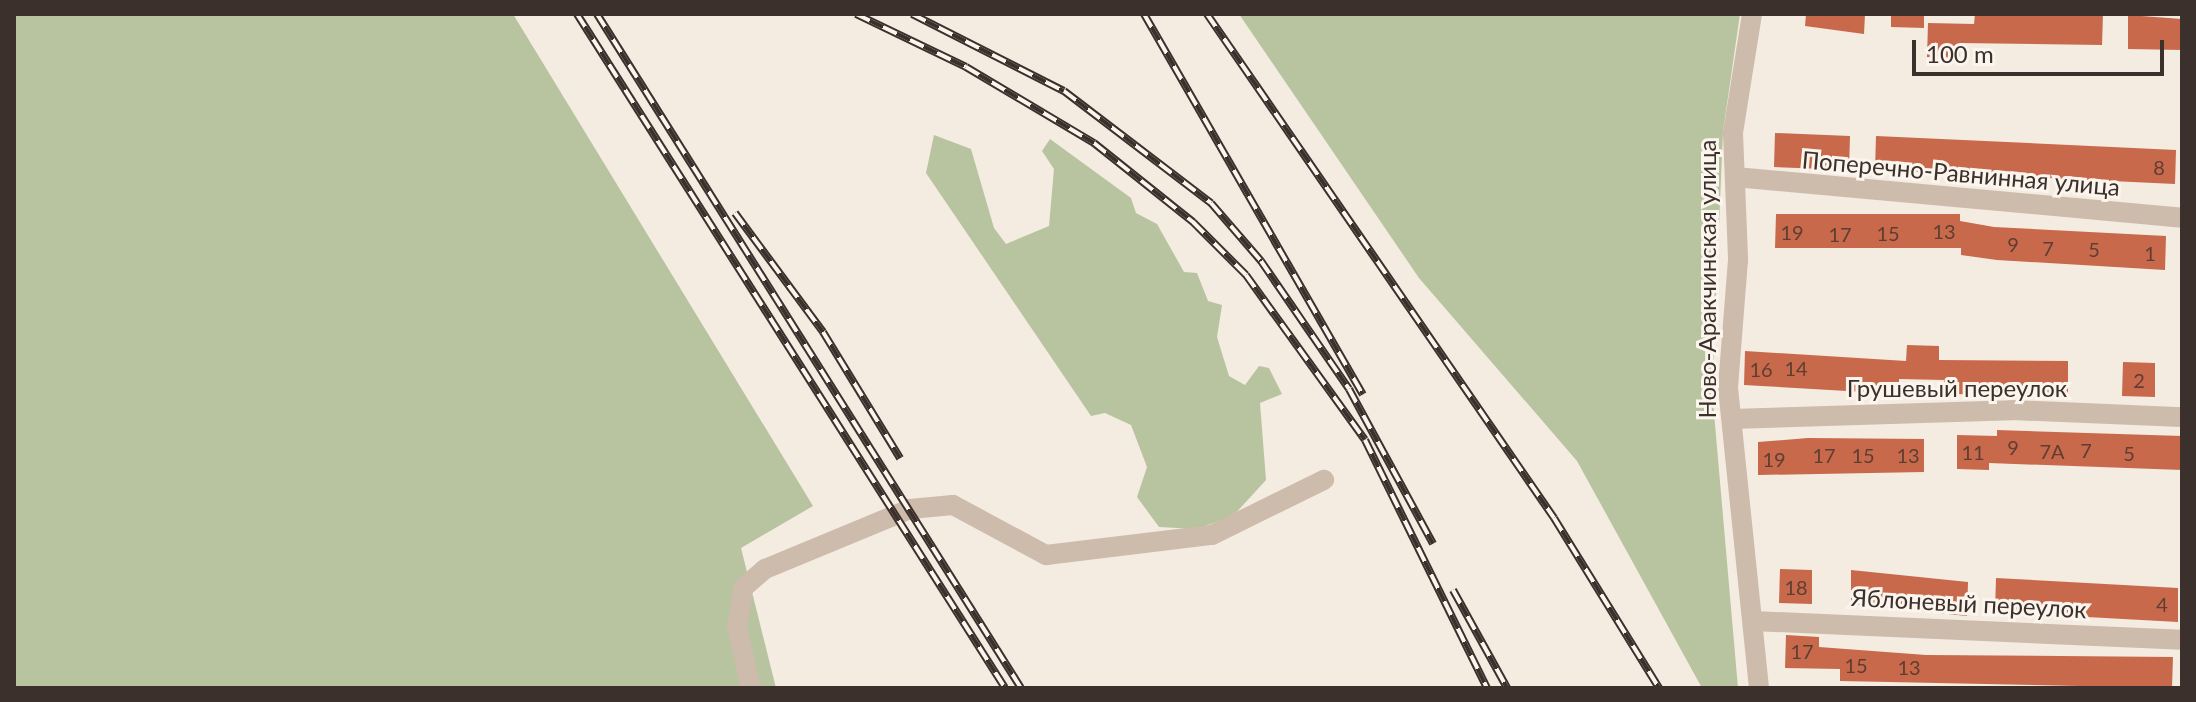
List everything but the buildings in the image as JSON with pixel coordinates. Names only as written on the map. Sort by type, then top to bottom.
[{"type":"street","name":"Ново-Аракчинская улица","points":[[1752,14],[1733,133],[1732,419],[1759,688]]},
{"type":"street","name":"Поперечно-Равнинная улица","points":[[1735,177],[2182,218]]},
{"type":"street","name":"Грушевый переулок","points":[[1732,419],[2012,410],[2182,417]]},
{"type":"street","points":[[751,688],[737,628],[743,588],[765,569],[910,509],[932,503],[978,514],[1046,555],[1212,535],[1324,480]]},
{"type":"street","name":"Яблоневый переулок","points":[[1753,621],[2182,640]]},
{"type":"green space","points":[[14,14],[513,14],[813,506],[741,548],[776,688],[14,688]]},
{"type":"green space","points":[[1239,14],[1740,14],[1723,132],[1712,390],[1738,688],[1702,688],[1577,461],[1419,278]]},
{"type":"green space","points":[[934,135],[971,149],[994,228],[1006,244],[1049,226],[1054,169],[1042,151],[1050,139],[1131,198],[1136,213],[1157,224],[1184,272],[1197,273],[1208,301],[1222,305],[1217,337],[1229,376],[1245,385],[1259,366],[1269,368],[1282,394],[1260,403],[1266,480],[1233,516],[1197,529],[1159,527],[1137,497],[1147,467],[1131,425],[1105,413],[1091,416],[926,173]]},
{"type":"railway","points":[[577,14],[1005,688]]},
{"type":"railway","points":[[597,14],[1021,688]]},
{"type":"railway","points":[[856,14],[966,67],[1094,143],[1193,222],[1246,275],[1365,440],[1487,688]]},
{"type":"railway","points":[[912,14],[1064,91],[1211,203],[1261,261],[1349,389],[1433,544]]},
{"type":"railway","points":[[1144,14],[1363,395]]},
{"type":"railway","points":[[1207,14],[1554,518],[1659,688]]},
{"type":"railway","points":[[735,213],[823,332],[900,458]]},
{"type":"railway","points":[[1453,590],[1507,688]]}]
